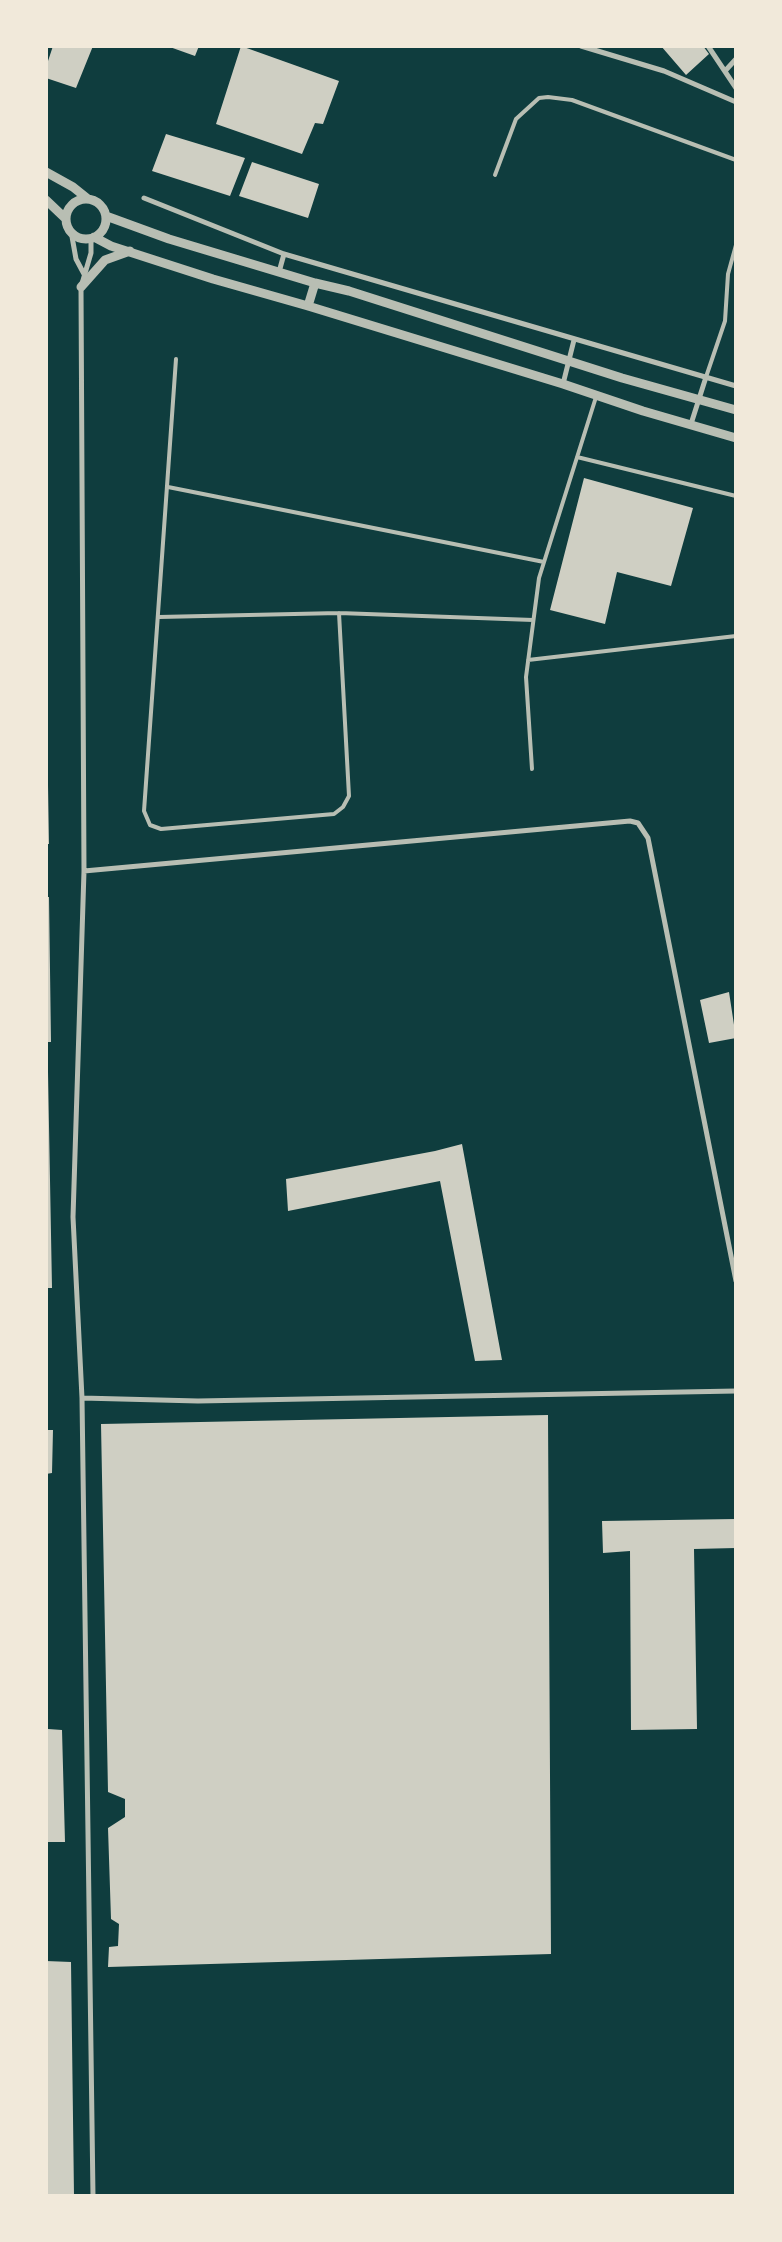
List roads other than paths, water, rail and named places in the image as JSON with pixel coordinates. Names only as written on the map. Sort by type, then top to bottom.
[{"type":"street","points":[[581,46],[664,71],[736,102]]},
{"type":"street","points":[[708,46],[736,88]]},
{"type":"street","points":[[725,70],[736,59]]},
{"type":"street","points":[[46,172],[66,182],[88,199],[99,204],[106,216],[169,240],[315,283],[349,291],[622,378],[699,398],[736,410]]},
{"type":"street","points":[[144,198],[284,254],[736,386]]},
{"type":"street","points":[[66,219],[70,206],[81,200],[88,199]]},
{"type":"street","points":[[46,200],[66,219],[71,231],[76,259],[84,274]]},
{"type":"street","points":[[93,2196],[82,1398],[72,1217],[84,871],[81,287],[92,253],[93,237],[104,228],[106,216]]},
{"type":"street","points":[[71,231],[80,238],[93,237],[111,246],[214,279],[308,306],[563,384],[643,411],[736,438]]},
{"type":"street","points":[[81,287],[105,260],[130,251]]},
{"type":"street","points":[[279,272],[284,254]]},
{"type":"street","points":[[308,306],[315,283]]},
{"type":"street","points":[[563,384],[574,340]]},
{"type":"street","points":[[690,424],[706,377]]},
{"type":"street","points":[[84,871],[630,821],[638,823],[648,838],[736,1281]]},
{"type":"street","points":[[82,1398],[198,1402],[736,1391]]},
{"type":"lane","points":[[496,175],[516,120],[538,98],[548,97],[572,100],[736,160]]},
{"type":"lane","points":[[706,377],[725,321],[728,274],[736,245]]},
{"type":"lane","points":[[176,359],[144,811],[150,825],[162,829],[334,814],[343,807],[349,796],[340,613]]},
{"type":"lane","points":[[532,769],[526,677],[539,578],[597,395]]},
{"type":"lane","points":[[577,457],[736,496]]},
{"type":"lane","points":[[168,487],[544,562]]},
{"type":"lane","points":[[159,617],[340,613],[533,620]]},
{"type":"lane","points":[[528,660],[736,636]]}]
